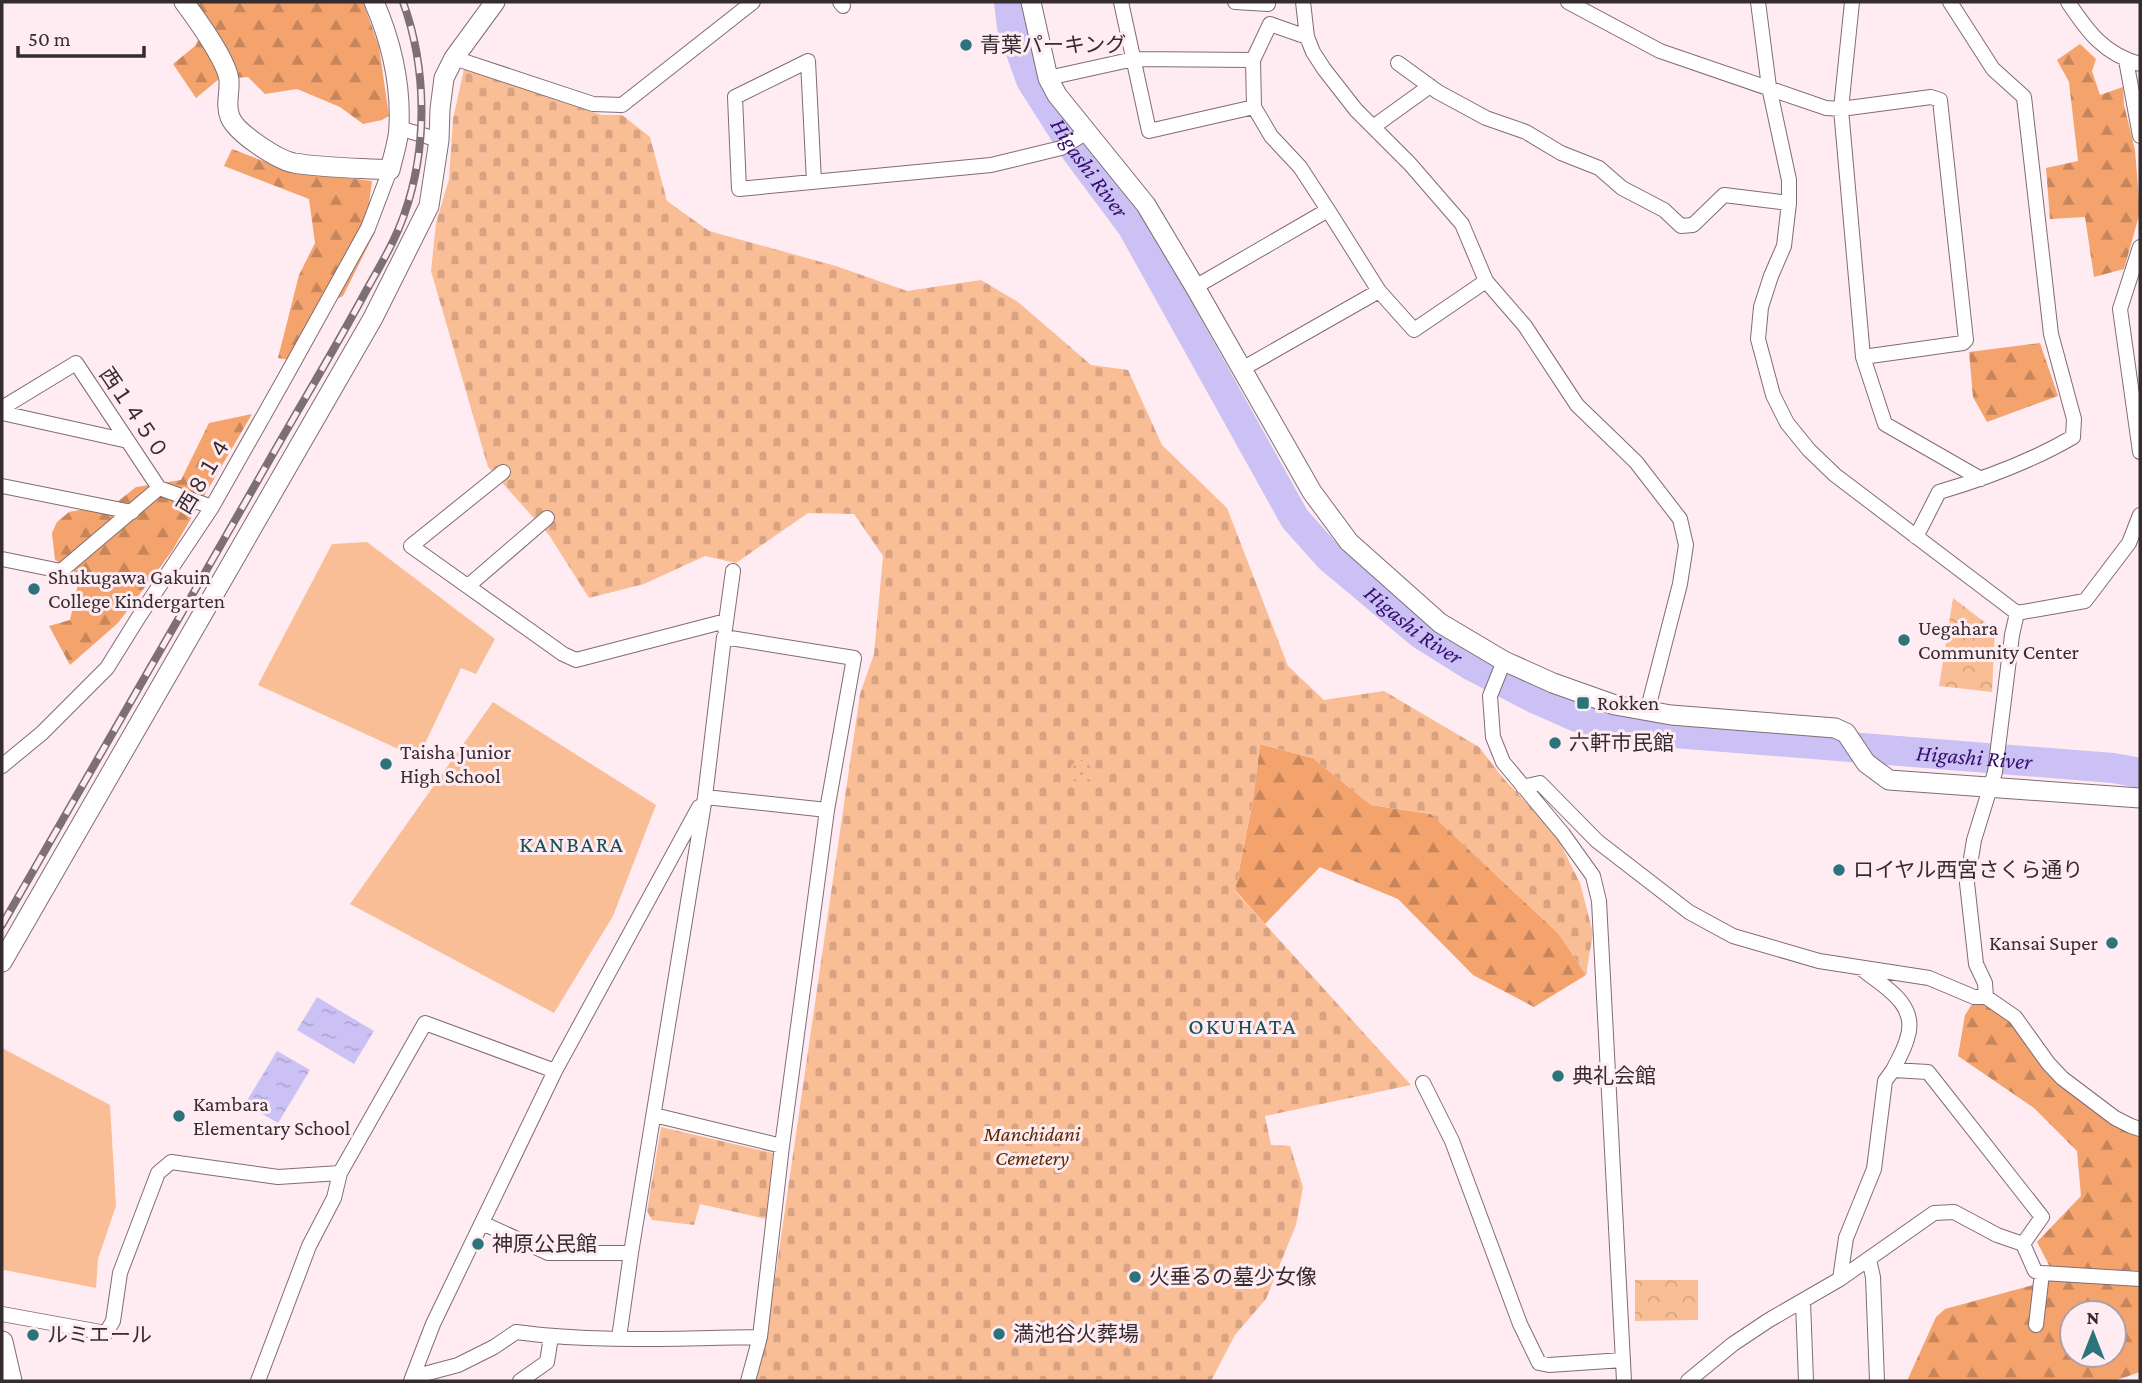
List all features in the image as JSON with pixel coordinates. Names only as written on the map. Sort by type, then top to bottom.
[{"type":"main road","points":[[3,1347],[11,1381]]},
{"type":"street","points":[[184,2],[210,42],[229,79],[227,108],[230,120],[253,142],[291,162],[390,170],[399,128],[396,70],[386,32],[374,2]]},
{"type":"street","points":[[2,962],[373,318],[429,206],[439,140],[444,78],[454,58],[495,2]]},
{"type":"street","points":[[454,58],[593,104],[622,105],[753,2]]},
{"type":"street","points":[[1031,2],[1048,78],[1057,95],[1146,205],[1312,492],[1349,542],[1440,622],[1502,667],[1615,705],[1647,712],[1745,722],[1825,726],[1846,733],[1866,763],[1889,780],[1992,779],[2140,798]]},
{"type":"street","points":[[1121,2],[1149,131],[1254,107]]},
{"type":"street","points":[[1236,2],[1268,3],[1270,24],[1253,60],[1254,107],[1270,135],[1300,167],[1379,291],[1414,330],[1486,281]]},
{"type":"street","points":[[1303,2],[1307,37],[1324,69],[1356,110],[1410,164],[1462,224],[1486,281],[1525,326],[1577,405],[1636,462],[1680,519],[1686,545],[1680,584],[1647,712]]},
{"type":"street","points":[[1568,2],[1660,51],[1826,108],[1931,97],[1940,100],[1966,340],[1963,343],[1863,357]]},
{"type":"street","points":[[1758,2],[1769,87],[1789,180],[1784,246],[1770,276],[1761,307],[1758,340],[1773,395],[1787,423],[1809,450],[1835,475],[2017,613],[2085,601],[2129,543],[2140,515]]},
{"type":"street","points":[[1852,2],[1841,108],[1863,357],[1885,424],[1981,479]]},
{"type":"street","points":[[1916,537],[1939,492],[1981,479],[2050,450],[2073,437],[2074,419],[2051,334],[2024,97],[1993,69],[1950,2]]},
{"type":"street","points":[[2068,2],[2087,29],[2110,52],[2133,62],[2140,136]]},
{"type":"street","points":[[1270,24],[1307,37]]},
{"type":"street","points":[[1048,78],[1134,59],[1253,60]]},
{"type":"street","points":[[814,182],[808,61],[735,97],[739,189],[814,182],[991,165],[1060,148],[1087,132]]},
{"type":"street","points":[[1398,63],[1430,86],[1486,118],[1526,132],[1561,153],[1599,168],[1622,188],[1664,210],[1681,226],[1693,225],[1724,195],[1789,203]]},
{"type":"street","points":[[1373,127],[1430,86]]},
{"type":"street","points":[[399,128],[439,140]]},
{"type":"street","name":"西８１４","points":[[2,766],[42,733],[107,668],[212,507],[368,228],[390,170]]},
{"type":"street","points":[[1195,287],[1328,210]]},
{"type":"street","points":[[2140,247],[2120,309],[2140,453]]},
{"type":"street","points":[[1242,369],[1379,291]]},
{"type":"street","name":"西１４５０","points":[[2,408],[76,363],[159,488],[212,507]]},
{"type":"street","points":[[2,413],[128,441]]},
{"type":"street","points":[[503,472],[411,546],[563,654],[576,660],[726,621]]},
{"type":"street","points":[[2,486],[132,512]]},
{"type":"street","name":"西１４５０","points":[[2,559],[61,571],[159,488]]},
{"type":"street","points":[[468,586],[547,518]]},
{"type":"street","points":[[619,1338],[705,797],[733,571]]},
{"type":"street","points":[[1986,997],[1985,983],[1976,964],[1967,883],[1974,840],[1998,751],[2017,613]]},
{"type":"street","points":[[724,637],[854,658],[827,810],[782,1146],[760,1337],[748,1381]]},
{"type":"street","points":[[1502,667],[1490,696],[1493,737],[1503,762],[1563,834],[1593,876],[1599,901],[1624,1381]]},
{"type":"street","points":[[1523,787],[1540,783],[1597,841],[1689,912],[1734,936],[1819,961],[1929,978],[1974,997],[1986,997],[2015,1017],[2048,1063],[2062,1077],[2115,1118],[2140,1129]]},
{"type":"street","points":[[705,797],[827,810]]},
{"type":"street","points":[[412,1379],[433,1324],[555,1071],[705,797]]},
{"type":"street","points":[[1840,1279],[1846,1238],[1874,1169],[1885,1081],[1909,1037],[1909,1018],[1902,1000],[1860,967]]},
{"type":"street","points":[[258,1381],[309,1246],[334,1198],[340,1173],[425,1023],[555,1071]]},
{"type":"street","points":[[1893,1070],[1928,1072],[2042,1217],[2024,1244]]},
{"type":"street","points":[[1423,1083],[1452,1141],[1520,1324],[1539,1363],[1549,1366],[1623,1360]]},
{"type":"street","points":[[654,1115],[782,1146]]},
{"type":"street","points":[[2,1314],[106,1334],[113,1321],[120,1273],[158,1173],[171,1161],[278,1177],[340,1173]]},
{"type":"street","points":[[1688,1381],[1733,1344],[1840,1279],[1934,1213],[1954,1212],[1997,1235],[2024,1244],[2035,1270],[2042,1273],[2140,1279]]},
{"type":"street","points":[[482,1223],[548,1253],[631,1252]]},
{"type":"street","points":[[1869,1259],[1873,1277],[1877,1381]]},
{"type":"street","points":[[2036,1325],[2042,1273]]},
{"type":"street","points":[[1802,1302],[1806,1381]]},
{"type":"street","points":[[412,1379],[458,1365],[494,1347],[516,1332],[551,1337],[760,1337]]},
{"type":"street","points":[[520,1381],[547,1362],[551,1337]]},
{"type":"green space","points":[[195,2],[363,2],[379,47],[389,116],[363,124],[340,107],[297,89],[265,94],[248,77],[219,79],[196,98],[173,64],[195,46],[209,19]]},
{"type":"green space","points":[[2080,44],[2096,59],[2092,71],[2100,95],[2123,87],[2124,105],[2135,150],[2140,212],[2124,269],[2094,277],[2085,217],[2050,219],[2046,168],[2078,161],[2069,82],[2057,60]]},
{"type":"green space","name":"Manchidani Cemetery","points":[[464,69],[602,115],[622,115],[650,137],[667,201],[709,231],[836,266],[907,291],[981,280],[1018,302],[1091,365],[1128,370],[1162,445],[1227,508],[1288,666],[1324,700],[1384,691],[1479,747],[1503,778],[1555,833],[1580,883],[1593,933],[1586,975],[1559,934],[1431,814],[1371,805],[1313,758],[1260,744],[1253,800],[1235,891],[1411,1085],[1265,1116],[1271,1145],[1290,1146],[1303,1187],[1296,1225],[1266,1299],[1235,1335],[1211,1381],[756,1381],[766,1340],[860,694],[874,654],[883,556],[854,514],[808,513],[736,563],[705,556],[644,584],[589,598],[549,535],[488,467],[431,271],[436,223],[449,179],[453,119]]},
{"type":"green space","points":[[232,149],[289,171],[372,181],[369,204],[375,232],[343,296],[318,308],[290,360],[278,358],[299,275],[315,243],[309,199],[224,166]]},
{"type":"green space","points":[[2040,343],[2058,396],[1987,422],[1973,397],[1969,352]]},
{"type":"green space","points":[[252,414],[172,551],[118,623],[70,665],[49,626],[70,620],[80,575],[55,560],[52,533],[57,522],[69,512],[116,503],[136,487],[181,480],[209,423]]},
{"type":"green space","points":[[367,542],[495,639],[476,674],[461,668],[418,758],[258,685],[332,544]]},
{"type":"green space","points":[[1953,598],[1995,630],[1992,692],[1939,686]]},
{"type":"green space","points":[[493,702],[656,805],[613,916],[554,1013],[350,904]]},
{"type":"green space","points":[[1260,744],[1313,758],[1371,805],[1431,814],[1559,934],[1586,975],[1534,1007],[1473,975],[1398,899],[1320,867],[1265,924],[1235,890],[1253,800]]},
{"type":"green space","points":[[1082,760],[1093,767],[1094,772],[1087,783],[1082,784],[1071,777],[1070,772],[1077,761]]},
{"type":"green space","points":[[1974,1001],[1984,1001],[2012,1019],[2044,1068],[2140,1133],[2140,1271],[2050,1267],[2037,1242],[2081,1196],[2077,1151],[2034,1108],[1958,1056],[1965,1015]]},
{"type":"green space","points":[[2,1048],[110,1105],[116,1206],[98,1259],[96,1288],[4,1270]]},
{"type":"green space","points":[[661,1127],[773,1153],[766,1219],[700,1204],[694,1225],[652,1220],[647,1211]]},
{"type":"green space","points":[[2055,1277],[2140,1283],[2140,1372],[2114,1381],[1907,1381],[1936,1317],[1945,1309]]},
{"type":"green space","points":[[1635,1280],[1698,1280],[1698,1320],[1635,1321]]},
{"type":"water","points":[[317,997],[374,1031],[354,1064],[297,1030]]},
{"type":"water","points":[[277,1051],[310,1070],[278,1123],[245,1104]]},
{"type":"waterway","name":"Higashi River","points":[[1009,2],[1012,27],[1031,80],[1076,151],[1132,226],[1295,519],[1330,558],[1421,634],[1472,666],[1534,698],[1577,717],[1637,730],[2113,768],[2140,773]]},
{"type":"railway","points":[[2,925],[332,351],[396,234],[412,189],[421,136],[422,108],[417,54],[403,2]]},
{"type":"place","name":"青葉パーキング","points":[[966,45]]},
{"type":"place","name":"Shukugawa Gakuin College Kindergarten","points":[[34,589]]},
{"type":"place","name":"Uegahara Community Center","points":[[1904,640]]},
{"type":"place","name":"Rokken","points":[[1583,703]]},
{"type":"place","name":"六軒市民館","points":[[1555,743]]},
{"type":"place","name":"Taisha Junior High School","points":[[386,764]]},
{"type":"place","name":"ロイヤル西宮さくら通り","points":[[1839,870]]},
{"type":"place","name":"Kansai Super","points":[[2112,943]]},
{"type":"place","name":"典礼会館","points":[[1558,1076]]},
{"type":"place","name":"Kambara Elementary School","points":[[179,1116]]},
{"type":"place","name":"神原公民館","points":[[478,1244]]},
{"type":"place","name":"火垂るの墓少女像","points":[[1135,1277]]},
{"type":"place","name":"満池谷火葬場","points":[[999,1334]]},
{"type":"place","name":"ルミエール","points":[[33,1335]]},
{"type":"district","name":"KANBARA","points":[[572,844]]},
{"type":"district","name":"OKUHATA","points":[[1243,1026]]}]
